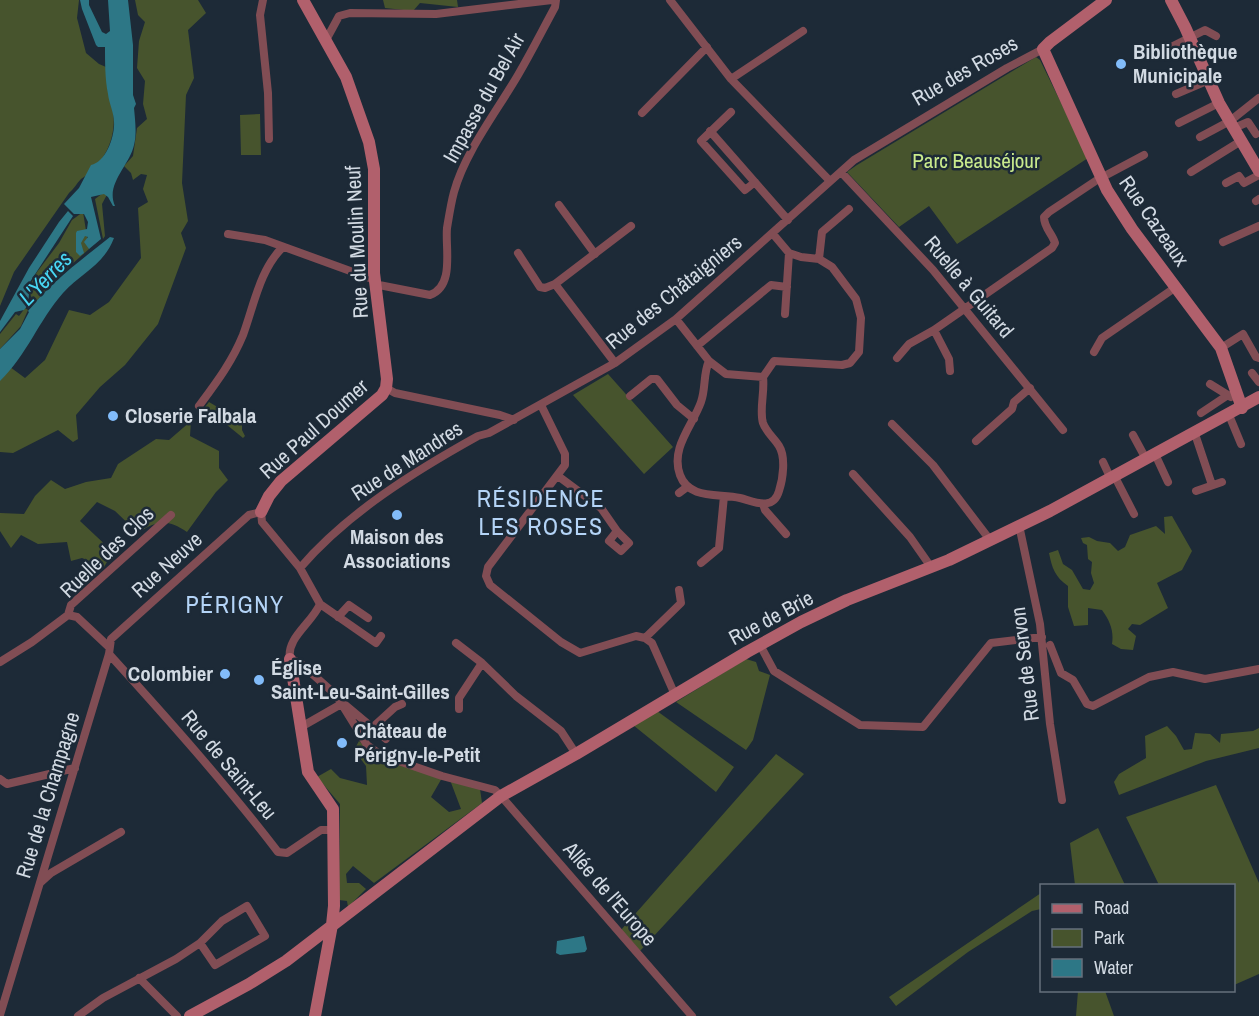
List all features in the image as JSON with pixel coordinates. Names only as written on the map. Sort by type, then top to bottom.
[{"type":"street","points":[[263,0],[260,15],[268,93],[269,139]]},
{"type":"street","name":"Rue du Moulin Neuf","points":[[303,0],[346,76],[369,142],[374,169],[375,280],[387,379],[386,388]]},
{"type":"street","points":[[326,40],[339,16],[350,13],[436,14],[554,0]]},
{"type":"street","name":"Impasse du Bel Air","points":[[375,280],[379,285],[430,295],[443,283],[447,267],[447,229],[454,191],[476,143],[519,74],[555,7],[554,0]]},
{"type":"street","points":[[670,0],[731,79],[830,181]]},
{"type":"street","name":"Rue des Roses","points":[[841,172],[854,160],[1007,68],[1043,50],[1050,42],[1106,0]]},
{"type":"street","points":[[1171,0],[1219,103],[1259,173],[1244,183],[1239,176],[1226,183]]},
{"type":"street","points":[[1159,53],[1205,30],[1216,36]]},
{"type":"street","points":[[731,79],[803,31]]},
{"type":"street","points":[[642,113],[707,48]]},
{"type":"street","name":"Rue Cazeaux","points":[[1043,50],[1115,204],[1221,348],[1236,400]]},
{"type":"street","points":[[1176,94],[1209,80]]},
{"type":"street","points":[[1232,125],[1259,98]]},
{"type":"street","points":[[1179,123],[1219,103]]},
{"type":"street","points":[[731,112],[701,141],[745,190],[754,182]]},
{"type":"street","points":[[1200,137],[1232,125],[1248,122],[1256,134]]},
{"type":"street","points":[[710,131],[788,220]]},
{"type":"street","points":[[1191,172],[1241,141]]},
{"type":"street","points":[[897,358],[909,344],[934,330],[1052,248],[1055,243],[1044,225],[1044,217],[1101,178],[1144,155]]},
{"type":"street","name":"Rue des Châtaigniers","points":[[514,420],[615,363],[676,320],[841,172]]},
{"type":"street","name":"Ruelle à Guitard","points":[[841,172],[933,270],[1063,429]]},
{"type":"street","points":[[559,205],[595,254]]},
{"type":"street","points":[[819,259],[822,232],[849,208]]},
{"type":"street","points":[[518,253],[540,287],[545,288],[555,284],[631,226]]},
{"type":"street","points":[[1223,242],[1259,226]]},
{"type":"street","points":[[228,234],[265,240],[375,280]]},
{"type":"street","points":[[709,361],[705,372],[702,399],[683,436],[678,454],[679,474],[687,486],[700,494],[741,498],[763,504],[774,499],[779,493],[783,457],[779,446],[763,423],[763,377],[774,361],[842,365],[850,363],[858,352],[861,318],[856,299],[832,267],[819,259],[789,253],[773,234]]},
{"type":"street","points":[[199,406],[229,365],[271,258],[283,247]]},
{"type":"street","points":[[785,314],[789,253]]},
{"type":"street","points":[[555,284],[615,363]]},
{"type":"street","points":[[698,346],[771,285],[787,287]]},
{"type":"street","points":[[1094,352],[1102,338],[1176,287]]},
{"type":"street","points":[[676,320],[709,361],[726,374],[763,377]]},
{"type":"street","points":[[934,330],[949,359],[950,371]]},
{"type":"street","points":[[1221,348],[1243,334],[1256,357],[1259,358]]},
{"type":"street","points":[[1252,373],[1259,382]]},
{"type":"street","points":[[630,396],[651,379],[657,379],[677,405],[694,418]]},
{"type":"street","points":[[1210,384],[1236,400]]},
{"type":"street","points":[[386,388],[395,393],[514,420]]},
{"type":"street","name":"Rue Paul Doumer","points":[[320,604],[300,568],[262,522],[261,512],[269,496],[286,476],[382,395],[386,388]]},
{"type":"street","points":[[976,441],[1012,409],[1014,402],[1030,388]]},
{"type":"street","name":"Rue de Brie","points":[[190,1016],[249,984],[303,949],[501,796],[760,645],[847,600],[931,567],[990,540],[1113,478],[1229,415],[1236,400],[1259,397]]},
{"type":"street","points":[[1201,413],[1236,400]]},
{"type":"street","points":[[540,405],[565,454],[565,465],[488,567],[486,576],[490,585],[561,642],[580,653],[636,636],[645,638],[652,643],[675,695]]},
{"type":"street","points":[[1229,415],[1241,444]]},
{"type":"street","name":"Rue de Mandres","points":[[300,568],[368,504],[451,451],[514,420]]},
{"type":"street","points":[[892,424],[933,465],[990,540]]},
{"type":"street","points":[[1195,434],[1212,485]]},
{"type":"street","points":[[1133,435],[1151,456],[1168,482]]},
{"type":"street","points":[[1103,462],[1134,514]]},
{"type":"street","points":[[853,474],[910,537],[931,567]]},
{"type":"street","points":[[558,476],[601,508],[617,531]]},
{"type":"street","points":[[1196,490],[1222,482]]},
{"type":"street","points":[[679,493],[687,486]]},
{"type":"street","points":[[701,563],[719,548],[724,496]]},
{"type":"street","points":[[763,504],[765,510],[786,534]]},
{"type":"street","name":"Rue Neuve","points":[[109,651],[111,639],[249,515],[261,512]]},
{"type":"street","name":"Ruelle des Clos","points":[[0,662],[68,615],[71,605],[171,515]]},
{"type":"street","name":"Rue de Servon","points":[[1019,525],[1042,637],[1050,724],[1062,800]]},
{"type":"street","points":[[645,638],[681,603],[679,590]]},
{"type":"street","points":[[315,1016],[332,925],[333,809],[308,772],[288,650],[316,613],[320,604],[376,643],[381,636]]},
{"type":"street","points":[[338,617],[349,605],[368,618]]},
{"type":"street","name":"Rue de Saint-Leu","points":[[68,615],[77,617],[109,651],[189,742],[278,852],[287,853],[321,830],[334,830]]},
{"type":"street","points":[[760,645],[774,671],[860,725],[923,727],[991,643],[1042,637]]},
{"type":"street","points":[[456,643],[482,663],[516,696],[561,731],[576,754]]},
{"type":"street","points":[[1050,645],[1061,673],[1073,680],[1087,704],[1093,706],[1149,677],[1173,672],[1205,679],[1259,669]]},
{"type":"street","name":"Rue de la Champagne","points":[[0,1015],[109,651]]},
{"type":"street","points":[[290,659],[300,663],[336,695],[366,745],[381,755],[442,776],[495,790],[501,796]]},
{"type":"street","points":[[459,709],[459,698],[482,663]]},
{"type":"street","points":[[301,727],[343,704],[386,739]]},
{"type":"street","points":[[372,728],[395,707],[402,704]]},
{"type":"street","points":[[0,778],[7,784],[75,768]]},
{"type":"street","name":"Allée de l'Europe","points":[[501,796],[692,1016]]},
{"type":"street","points":[[41,882],[51,873],[121,832]]},
{"type":"street","points":[[78,1016],[103,998],[200,943],[222,921],[247,906],[265,936],[215,965],[200,943]]},
{"type":"street","points":[[139,978],[177,1016]]},
{"type":"green space","points":[[0,0],[79,0],[77,18],[86,53],[106,67],[114,121],[113,133],[103,158],[93,171],[81,179],[69,193],[14,272],[0,306]]},
{"type":"green space","points":[[135,0],[198,0],[206,13],[188,30],[194,78],[186,95],[182,183],[188,221],[181,233],[186,248],[158,324],[125,365],[100,387],[76,415],[78,439],[73,442],[58,430],[13,453],[0,452],[0,380],[10,367],[25,378],[45,360],[69,310],[90,315],[109,302],[141,258],[138,208],[148,202],[143,189],[147,175],[141,174],[133,180],[131,173],[124,166],[133,156],[137,128],[147,119],[143,104],[145,81],[137,68],[139,41],[145,22],[138,15]]},
{"type":"green space","points":[[383,0],[457,0],[458,7],[420,3],[413,11],[385,8]]},
{"type":"green space","name":"Parc Beauséjour","points":[[1036,57],[1040,60],[1088,158],[957,244],[929,206],[899,227],[847,172],[857,165]]},
{"type":"green space","points":[[260,114],[261,155],[241,155],[240,115]]},
{"type":"green space","points":[[111,187],[102,204],[105,236],[103,239],[95,199]]},
{"type":"green space","points":[[83,212],[89,249],[53,281],[32,307],[30,306],[32,298],[29,292],[30,285],[37,272],[59,243],[72,220]]},
{"type":"green space","points":[[25,308],[28,310],[21,326],[0,349],[0,334],[16,314],[19,316]]},
{"type":"green space","points":[[608,374],[673,447],[644,474],[573,395]]},
{"type":"green space","points":[[209,402],[242,419],[242,430],[245,436],[243,438],[205,407]]},
{"type":"green space","points":[[191,421],[190,436],[219,451],[219,468],[228,480],[216,492],[187,532],[174,525],[162,523],[138,533],[115,511],[97,502],[80,521],[113,552],[104,567],[82,558],[71,561],[67,542],[38,544],[21,535],[11,548],[0,531],[0,513],[24,514],[35,496],[51,480],[65,489],[86,482],[111,478],[118,464],[156,439],[169,440]]},
{"type":"green space","points":[[1172,516],[1192,551],[1182,570],[1157,583],[1168,608],[1140,625],[1132,624],[1128,629],[1136,636],[1133,650],[1121,649],[1112,644],[1111,626],[1102,610],[1088,608],[1088,625],[1074,626],[1068,607],[1068,586],[1055,572],[1049,553],[1058,550],[1063,564],[1072,570],[1083,589],[1090,590],[1094,583],[1091,573],[1092,562],[1088,559],[1087,545],[1081,538],[1089,537],[1110,543],[1118,551],[1125,547],[1130,535],[1156,526],[1165,534],[1164,517]]},
{"type":"green space","points":[[746,659],[756,662],[759,671],[770,675],[753,740],[746,750],[676,702]]},
{"type":"green space","points":[[657,711],[734,767],[716,792],[633,725]]},
{"type":"green space","points":[[1167,726],[1184,750],[1192,749],[1195,733],[1210,734],[1220,743],[1221,734],[1253,731],[1259,728],[1259,748],[1206,761],[1119,795],[1114,782],[1119,774],[1146,758],[1145,736]]},
{"type":"green space","points":[[359,741],[381,760],[442,778],[431,797],[449,812],[461,809],[450,780],[480,789],[482,803],[374,883],[353,866],[346,874],[347,883],[359,883],[366,889],[348,907],[347,901],[339,900],[340,804],[317,777],[331,769],[340,778],[367,785],[366,766],[354,750]]},
{"type":"green space","points":[[776,754],[804,774],[640,951],[621,930]]},
{"type":"green space","points":[[1216,785],[1259,883],[1259,974],[1235,985],[1235,884],[1159,884],[1126,817]]},
{"type":"green space","points":[[1098,828],[1125,884],[1075,884],[1070,843]]},
{"type":"green space","points":[[1040,894],[1040,909],[1032,911],[968,952],[896,1006],[889,997]]},
{"type":"green space","points":[[1078,992],[1105,992],[1114,1016],[1076,1016]]},
{"type":"water","points":[[80,0],[89,0],[89,5],[102,32],[106,34],[110,31],[108,0],[128,0],[133,45],[133,95],[136,104],[134,108],[136,126],[132,152],[113,190],[115,206],[104,194],[91,197],[101,239],[89,249],[84,242],[88,237],[85,236],[81,243],[84,253],[80,256],[76,252],[76,233],[87,229],[88,222],[84,214],[74,214],[64,204],[79,188],[91,165],[105,154],[113,134],[114,122],[106,82],[105,47],[96,45]]},
{"type":"water","points":[[68,211],[73,216],[30,282],[28,305],[24,310],[15,312],[0,332],[0,321],[29,268]]},
{"type":"water","points":[[110,237],[114,238],[104,255],[63,293],[18,360],[0,381],[0,349],[20,329],[28,311],[56,281]]},
{"type":"water","points":[[584,936],[587,949],[585,952],[560,955],[556,953],[557,941]]},
{"type":"place","name":"Bibliothèque Municipale","points":[[1121,64]]},
{"type":"place","name":"Closerie Falbala","points":[[113,416]]},
{"type":"place","name":"Maison des Associations","points":[[397,515]]},
{"type":"place","name":"Colombier","points":[[225,674]]},
{"type":"place","name":"Église Saint-Leu-Saint-Gilles","points":[[259,680]]},
{"type":"place","name":"Château de Périgny-le-Petit","points":[[342,743]]},
{"type":"district","name":"RÉSIDENCE LES ROSES","points":[[541,513]]},
{"type":"district","name":"PÉRIGNY","points":[[235,605]]},
{"type":"water label","name":"L'Yerres","points":[[45,278]]}]
